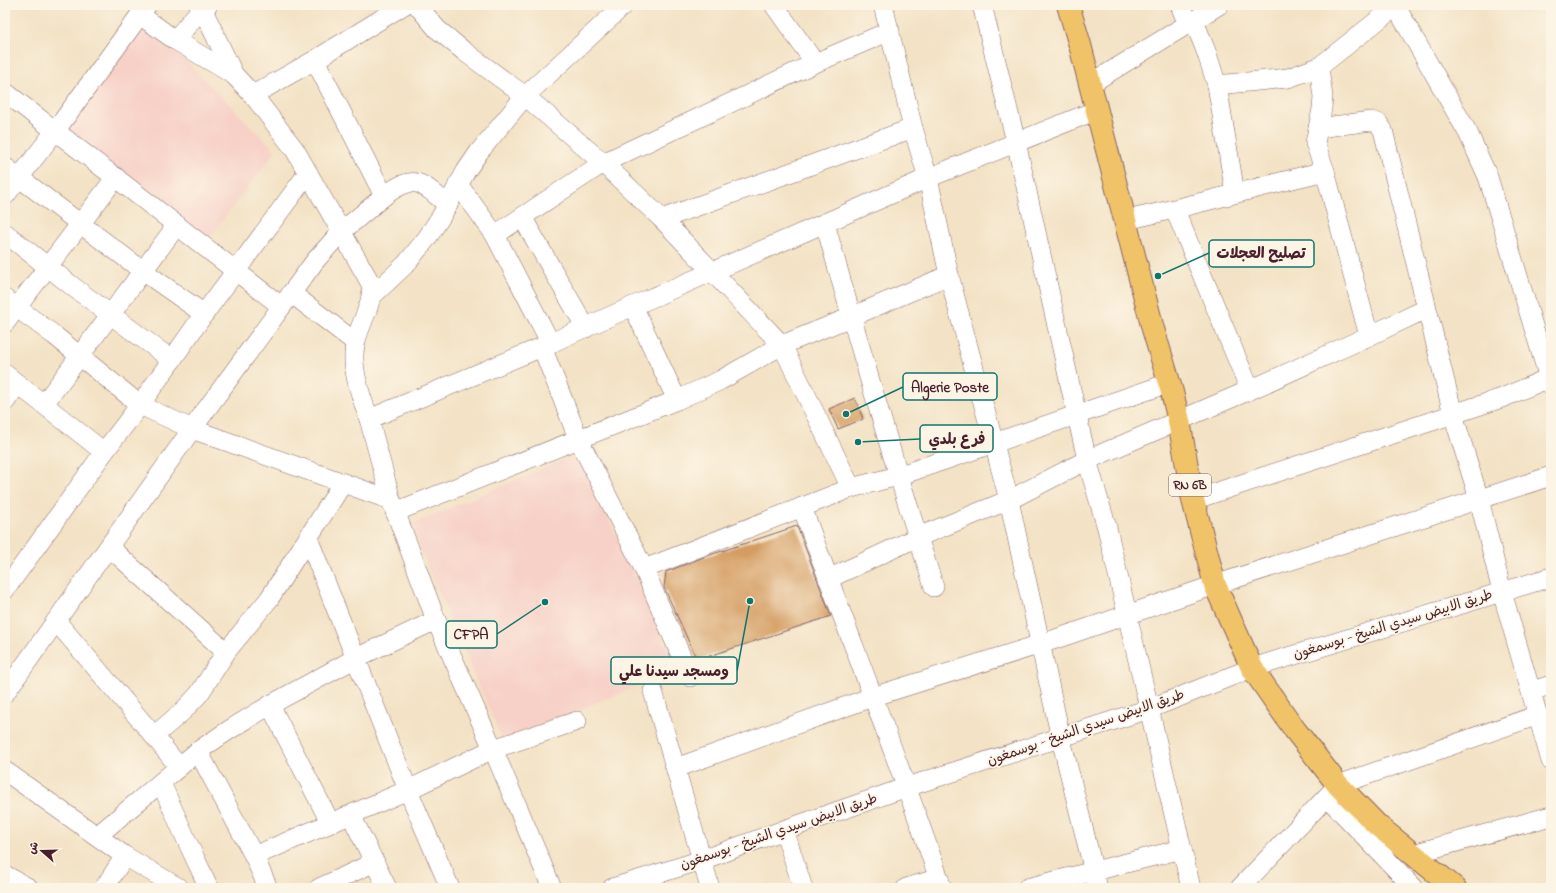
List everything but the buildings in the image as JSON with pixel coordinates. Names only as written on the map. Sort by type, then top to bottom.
[{"type":"main road","name":"RN 6B","points":[[1068,5],[1126,220],[1153,329],[1179,421],[1193,500],[1216,585],[1252,668],[1295,730],[1332,791],[1455,888]]},
{"type":"street","points":[[253,95],[315,60],[404,5]]},
{"type":"street","points":[[417,5],[437,29],[524,96],[603,163],[662,219],[782,345],[851,488]]},
{"type":"street","points":[[371,297],[418,250],[436,226],[448,206],[458,184],[479,152],[524,96],[624,5]]},
{"type":"street","points":[[774,5],[815,63]]},
{"type":"street","points":[[883,5],[928,178],[949,275],[1009,500],[1061,739],[1096,880]]},
{"type":"street","points":[[982,5],[1016,142],[1087,460],[1107,528],[1191,888]]},
{"type":"street","points":[[1180,5],[1204,44],[1217,85],[1235,193]]},
{"type":"street","points":[[1090,84],[1219,5]]},
{"type":"street","points":[[175,40],[203,6],[234,75]]},
{"type":"street","points":[[1193,500],[1502,398],[1550,380],[1488,177],[1468,133],[1395,6],[1320,67],[1288,78],[1217,85]]},
{"type":"street","points":[[5,196],[12,172],[56,130],[144,10],[175,40],[234,75],[253,95],[295,150],[370,280],[372,288],[371,297],[355,342],[354,362],[358,383],[393,506],[436,620],[493,748],[552,888]]},
{"type":"street","points":[[495,235],[603,163],[815,63],[890,31]]},
{"type":"street","points":[[315,60],[384,196]]},
{"type":"street","points":[[1320,67],[1323,97],[1315,143],[1369,336]]},
{"type":"street","points":[[5,92],[56,130],[237,272],[286,299],[355,342]]},
{"type":"street","points":[[369,419],[546,346],[633,306],[928,178],[1097,110]]},
{"type":"street","points":[[1318,128],[1371,121],[1378,123],[1381,126],[1453,414],[1479,500],[1502,592],[1551,761]]},
{"type":"street","points":[[662,219],[914,128]]},
{"type":"street","points":[[1126,220],[1174,210],[1324,171]]},
{"type":"street","points":[[12,172],[143,271],[204,314]]},
{"type":"street","points":[[5,590],[104,452],[140,405],[204,314],[237,272],[308,173]]},
{"type":"street","points":[[5,323],[11,303],[48,266],[116,177]]},
{"type":"street","points":[[5,693],[286,299],[315,261],[341,232],[384,196],[401,185],[416,182],[422,184],[448,206]]},
{"type":"street","points":[[458,184],[495,235],[546,346],[578,438],[644,569],[690,677]]},
{"type":"street","points":[[1174,210],[1250,390]]},
{"type":"street","points":[[522,217],[586,328]]},
{"type":"street","points":[[825,223],[898,476],[934,587]]},
{"type":"street","points":[[44,404],[177,225]]},
{"type":"street","points":[[5,233],[172,360]]},
{"type":"street","points":[[11,303],[140,405],[192,429],[343,483],[393,506],[677,400],[721,380],[782,345],[949,275]]},
{"type":"street","points":[[633,306],[677,400]]},
{"type":"street","points":[[828,579],[918,537],[1009,500],[1087,460],[1250,390],[1426,309]]},
{"type":"street","points":[[5,402],[12,379],[104,452]]},
{"type":"street","points":[[644,569],[851,488],[898,476],[1077,416],[1169,383]]},
{"type":"street","points":[[676,768],[872,697],[1041,644],[1216,585],[1551,476]]},
{"type":"street","points":[[154,736],[190,704],[226,652],[261,610],[343,483]]},
{"type":"street","points":[[802,507],[907,787],[941,883],[906,888]]},
{"type":"street","points":[[308,538],[408,790],[450,888]]},
{"type":"street","points":[[109,547],[226,652]]},
{"type":"street","name":"طريق الابيض سيدي الشيخ - بوسمغون","points":[[619,887],[702,860],[907,787],[1061,739],[1149,709],[1252,668],[1551,577]]},
{"type":"street","points":[[97,836],[198,751],[270,705],[356,658],[436,620]]},
{"type":"street","points":[[56,621],[154,736],[178,767]]},
{"type":"street","points":[[1531,691],[1551,684]]},
{"type":"street","points":[[653,691],[710,888]]},
{"type":"street","points":[[270,705],[330,822]]},
{"type":"street","points":[[1240,888],[1332,791],[1538,715]]},
{"type":"street","points":[[254,856],[330,822],[351,815],[408,790],[493,748],[577,721]]},
{"type":"street","points":[[198,751],[254,856],[268,888]]},
{"type":"street","points":[[5,771],[125,856],[179,888]]},
{"type":"street","points":[[161,783],[186,841],[209,888]]},
{"type":"street","points":[[1332,791],[1414,888]]},
{"type":"street","points":[[351,815],[387,888]]},
{"type":"street","points":[[1413,854],[1551,816]]},
{"type":"street","points":[[784,830],[804,888]]},
{"type":"street","points":[[1027,888],[1096,880],[1182,849]]},
{"type":"street","points":[[104,888],[125,856]]},
{"type":"street","points":[[320,888],[374,862]]},
{"type":"street","points":[[5,875],[29,888]]},
{"type":"shaded area","points":[[140,15],[276,151],[203,246],[56,130]]},
{"type":"shaded area","points":[[579,453],[677,669],[503,742],[410,525]]},
{"type":"place","name":"تصليح العجلات","points":[[1158,276]]},
{"type":"place","name":"Algerie Poste","points":[[846,414]]},
{"type":"place","name":"فرع بلدي","points":[[858,442]]},
{"type":"place","name":"ومسجد سيدنا علي","points":[[750,601]]},
{"type":"place","name":"CFPA","points":[[545,602]]}]
